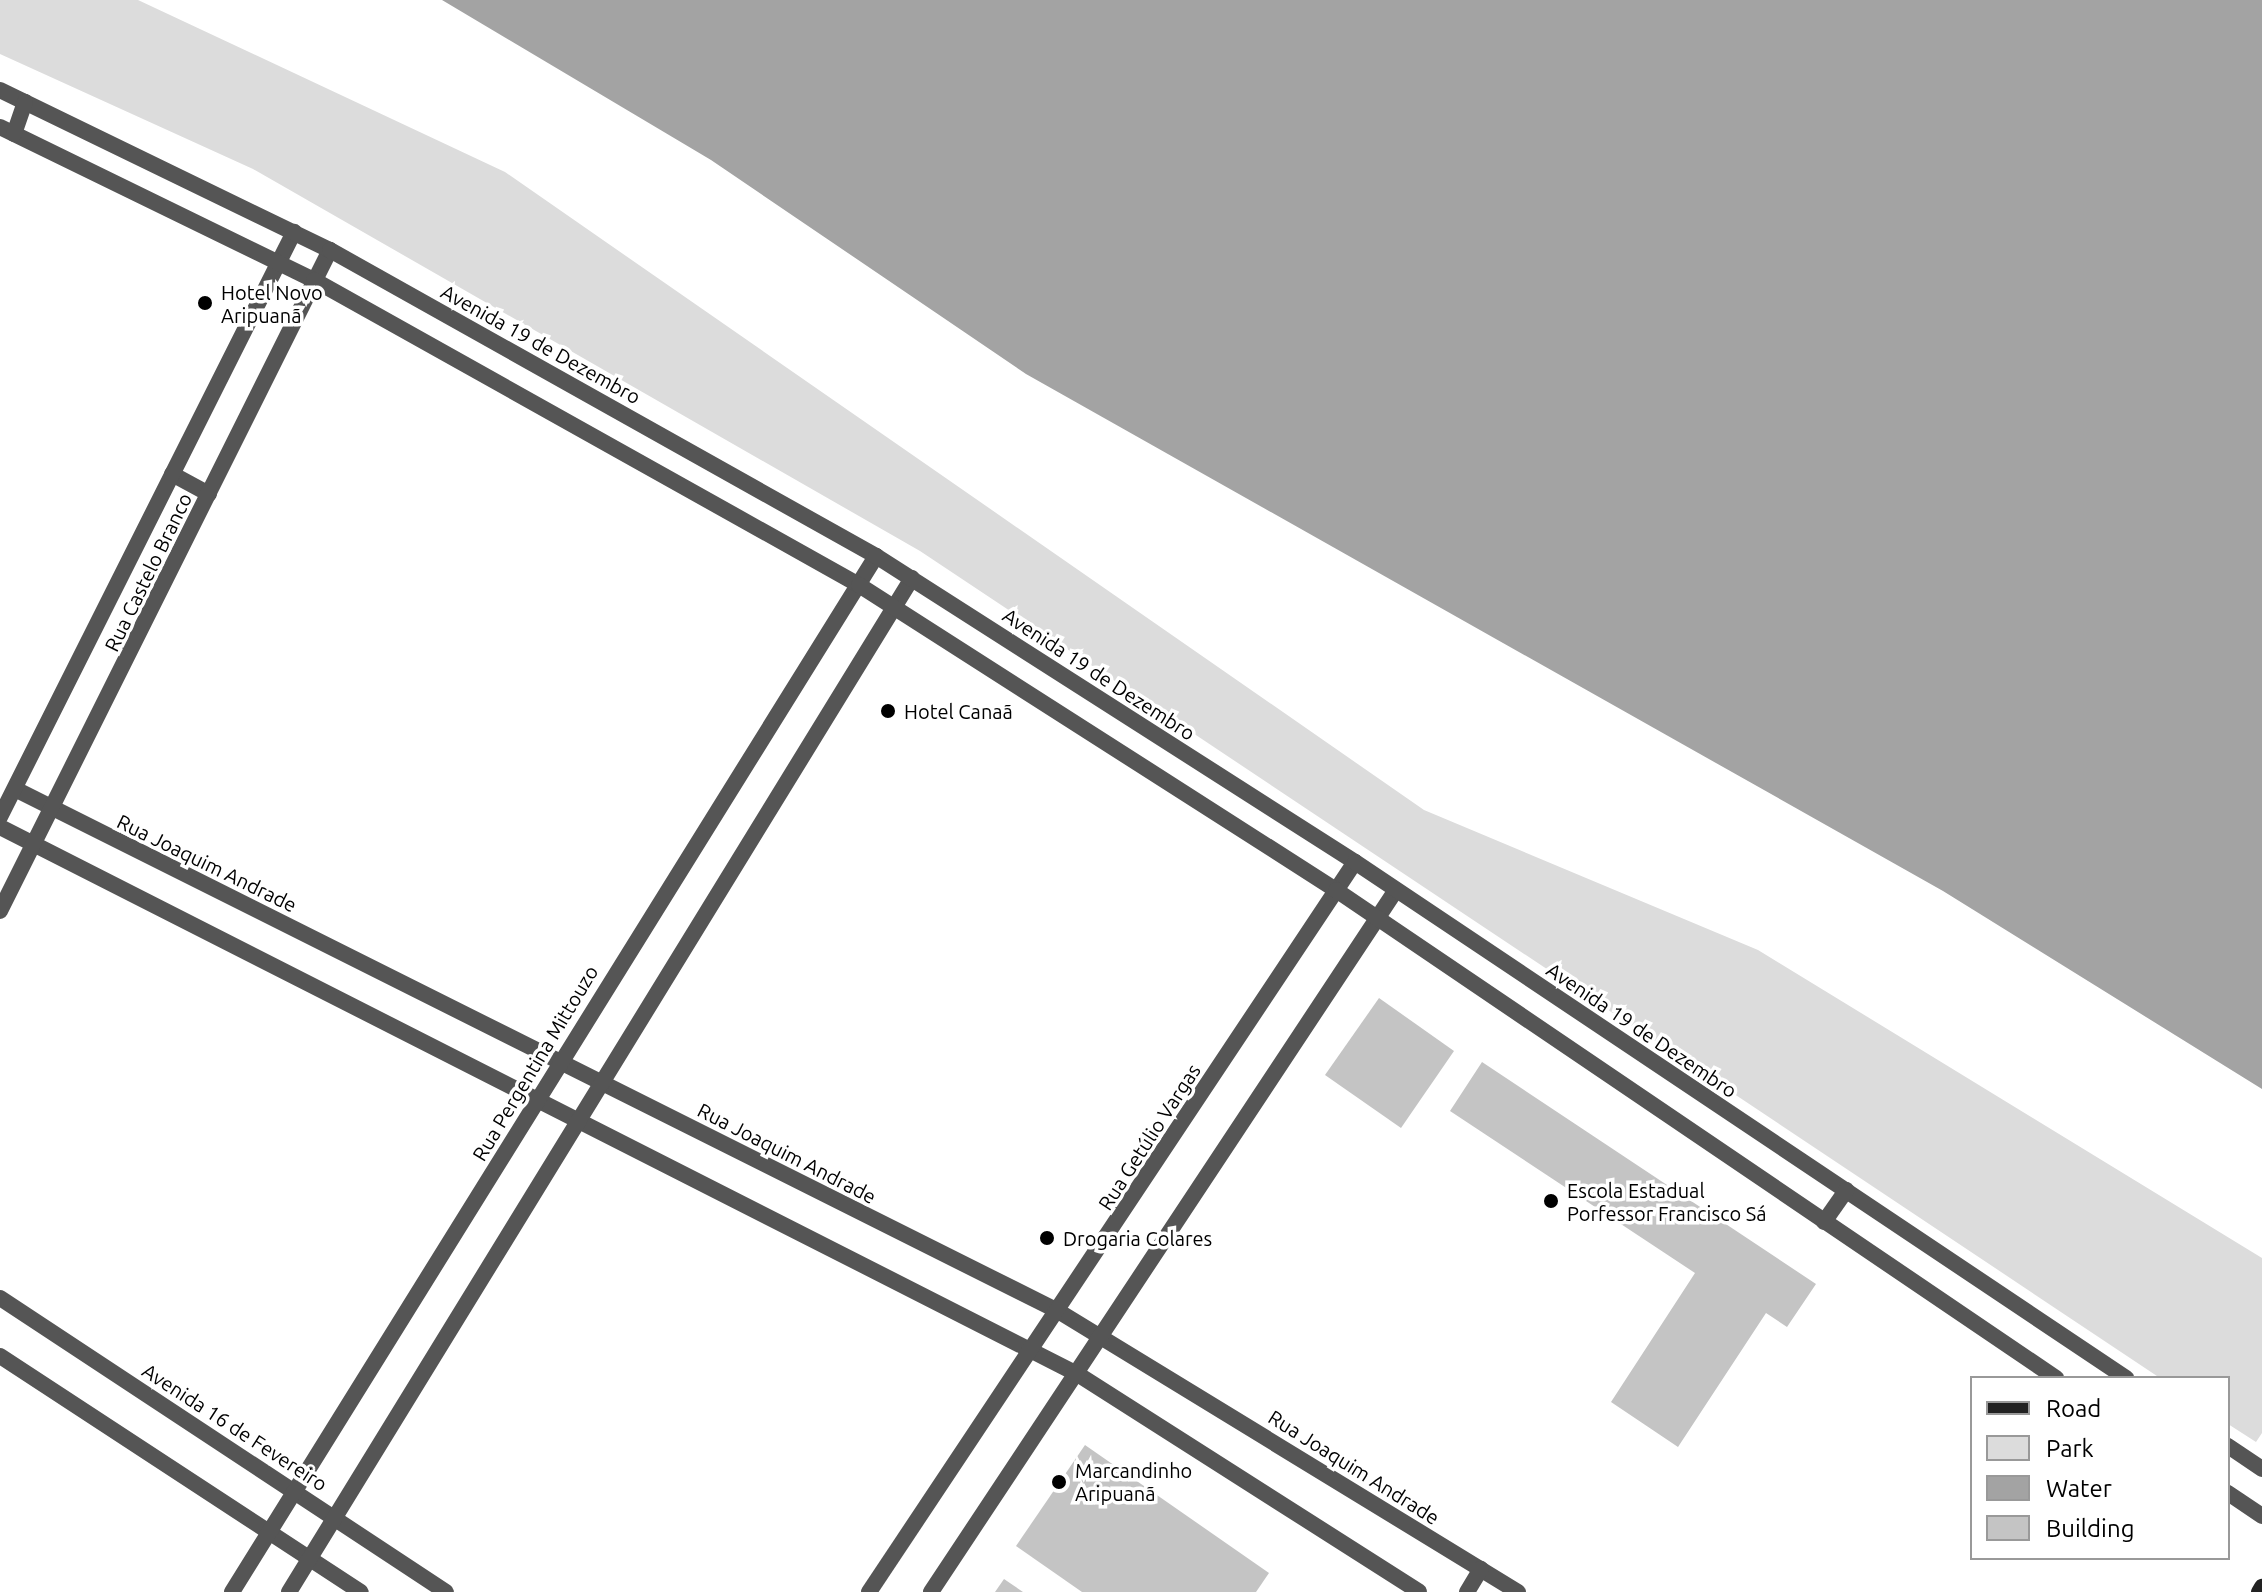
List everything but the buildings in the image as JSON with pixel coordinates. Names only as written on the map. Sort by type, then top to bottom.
[{"type":"main road","points":[[2259,1592],[2262,1587]]},
{"type":"street","name":"Avenida 19 de Dezembro","points":[[0,90],[330,250],[876,556],[1355,862],[2123,1376]]},
{"type":"street","points":[[25,102],[7,131],[314,280],[859,585],[1336,890],[2053,1376]]},
{"type":"street","name":"Rua Castelo Branco","points":[[0,817],[294,232]]},
{"type":"street","name":"Rua Castelo Branco","points":[[0,911],[330,250]]},
{"type":"street","points":[[172,474],[209,494]]},
{"type":"street","name":"Rua Pergentina Mittouzo","points":[[232,1592],[535,1103],[558,1059],[876,556]]},
{"type":"street","points":[[289,1592],[912,578]]},
{"type":"street","name":"Rua Joaquim Andrade","points":[[15,789],[1058,1311],[1518,1592]]},
{"type":"street","points":[[0,827],[535,1103],[1033,1350],[1079,1375],[1419,1592]]},
{"type":"street","name":"Rua Getúlio Vargas","points":[[869,1592],[1033,1350],[1355,862]]},
{"type":"street","points":[[931,1592],[1079,1375],[1396,890]]},
{"type":"street","points":[[1824,1222],[1846,1190]]},
{"type":"street","name":"Avenida 16 de Fevereiro","points":[[0,1298],[446,1592]]},
{"type":"street","points":[[0,1356],[361,1592]]},
{"type":"street","points":[[2230,1447],[2262,1469]]},
{"type":"street","points":[[2230,1494],[2262,1516]]},
{"type":"street","points":[[1467,1592],[1481,1569]]},
{"type":"green space","points":[[0,0],[138,0],[505,172],[1424,810],[1758,950],[2262,1258],[2262,1433],[2256,1442],[2230,1425],[2230,1376],[2157,1376],[920,551],[253,169],[0,54]]},
{"type":"water","points":[[442,0],[2262,0],[2262,1089],[1943,891],[1026,374],[711,160]]},
{"type":"place","name":"Hotel Novo Aripuanã","points":[[205,303]]},
{"type":"place","name":"Hotel Canaã","points":[[888,711]]},
{"type":"place","name":"Escola Estadual Porfessor Francisco Sá","points":[[1551,1201]]},
{"type":"place","name":"Drogaria Colares","points":[[1047,1238]]},
{"type":"place","name":"Marcandinho Aripuanã","points":[[1059,1482]]}]
